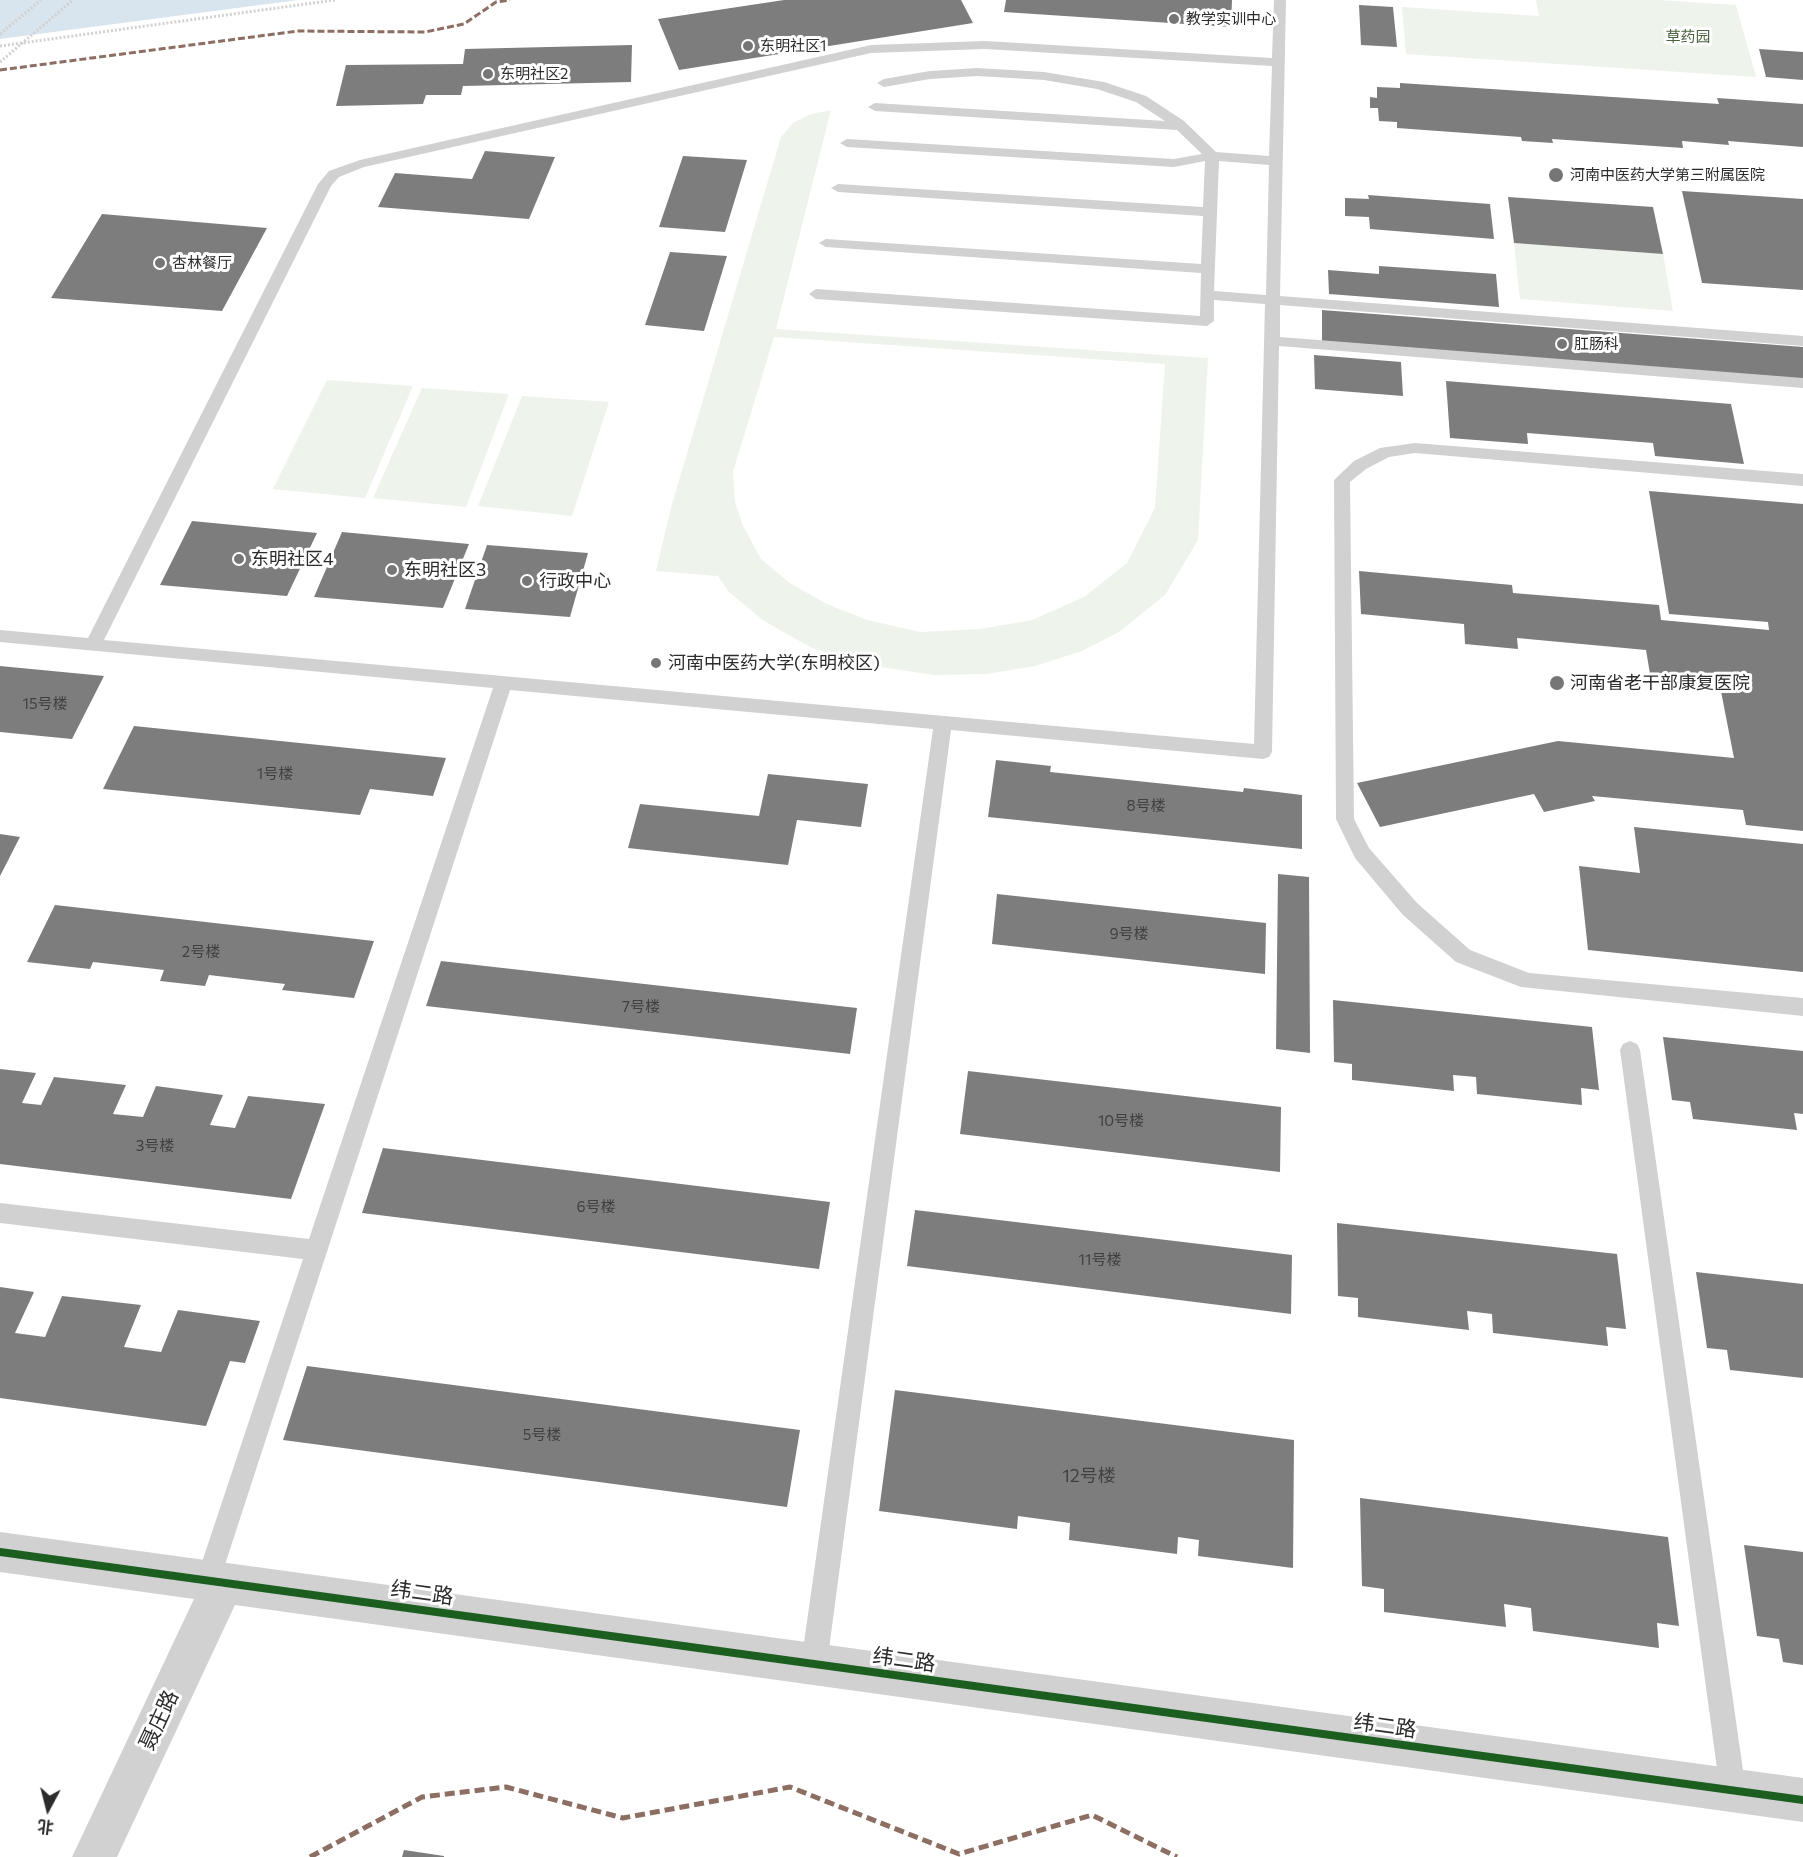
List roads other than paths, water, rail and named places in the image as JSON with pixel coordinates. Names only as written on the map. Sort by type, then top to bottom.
[{"type":"street","name":"纬二路","points":[[0,1551],[1803,1800]]},
{"type":"street","name":"聂庄路","points":[[94,1857],[216,1581]]},
{"type":"lane","points":[[0,636],[1263,752],[1280,0]]},
{"type":"lane","points":[[93,645],[325,184],[334,174],[360,164],[871,49],[985,45],[1278,62]]},
{"type":"lane","points":[[816,294],[1207,321],[1212,156],[1181,126],[1141,99],[1099,85],[1044,76],[977,72],[930,75],[884,83]]},
{"type":"lane","points":[[875,107],[1181,126]]},
{"type":"lane","points":[[847,143],[1174,163],[1212,156],[1276,161]]},
{"type":"lane","points":[[838,188],[1210,212]]},
{"type":"lane","points":[[826,243],[1208,269]]},
{"type":"lane","points":[[1207,295],[1803,341]]},
{"type":"lane","points":[[1272,341],[1803,382]]},
{"type":"lane","points":[[1803,480],[1415,447],[1386,452],[1360,465],[1342,480],[1345,819],[1362,853],[1410,909],[1463,956],[1528,981],[1803,1007]]},
{"type":"lane","points":[[216,1581],[317,1250],[503,684]]},
{"type":"lane","points":[[814,1664],[943,723]]},
{"type":"lane","points":[[1630,1050],[1733,1791]]},
{"type":"lane","points":[[0,1213],[317,1250]]},
{"type":"place","name":"教学实训中心","points":[[1174,19]]},
{"type":"place","name":"东明社区1","points":[[748,46]]},
{"type":"place","name":"东明社区2","points":[[488,74]]},
{"type":"place","name":"河南中医药大学第三附属医院","points":[[1556,175]]},
{"type":"place","name":"杏林餐厅","points":[[160,263]]},
{"type":"place","name":"肛肠科","points":[[1562,344]]},
{"type":"place","name":"东明社区4","points":[[239,559]]},
{"type":"place","name":"东明社区3","points":[[392,570]]},
{"type":"place","name":"行政中心","points":[[527,581]]},
{"type":"place","name":"河南中医药大学(东明校区)","points":[[656,663]]},
{"type":"place","name":"河南省老干部康复医院","points":[[1557,683]]},
{"type":"park label","name":"草药园","points":[[1688,37]]}]
